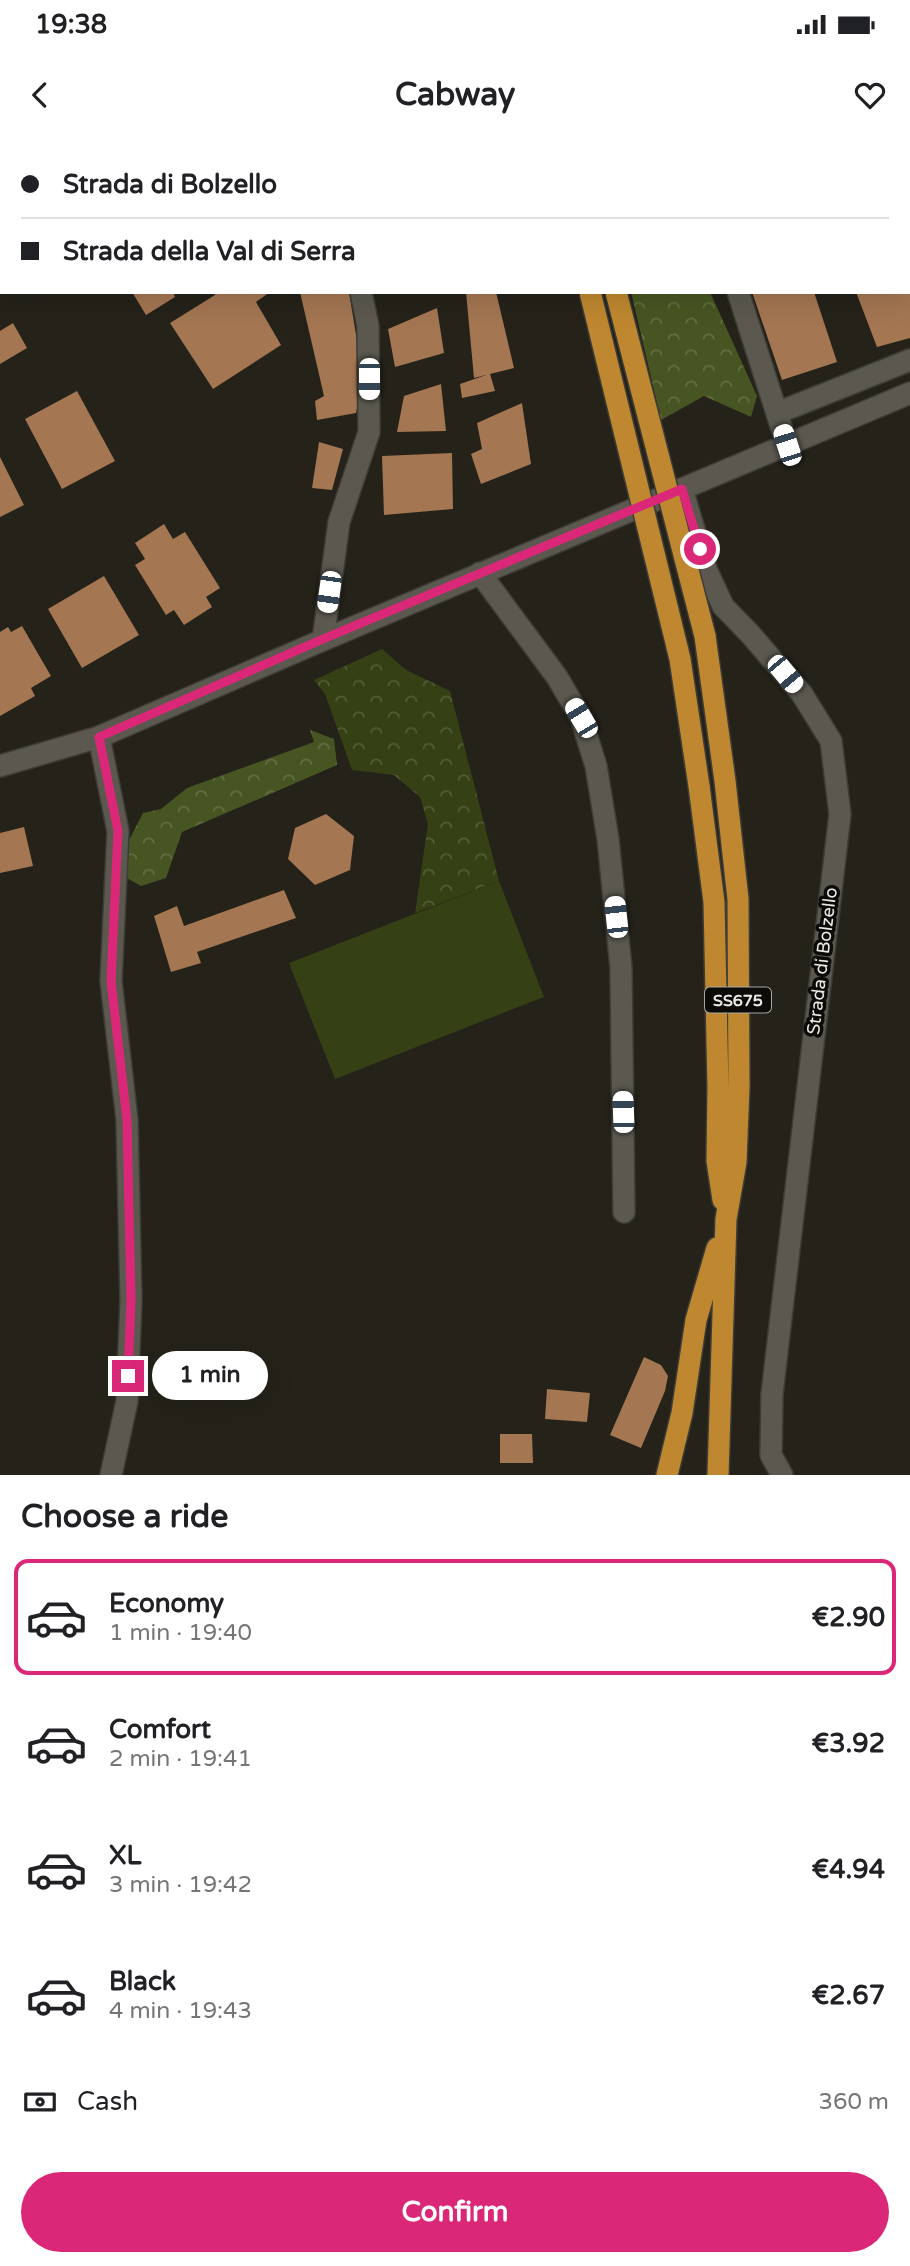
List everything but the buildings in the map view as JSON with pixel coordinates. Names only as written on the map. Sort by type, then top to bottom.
[{"type":"highway","name":"SS675","points":[[590,294],[680,659],[699,786],[713,902],[718,1088],[717,1161],[726,1219]]},
{"type":"highway","name":"SS675","points":[[617,294],[705,636],[738,899],[739,1047],[736,1162],[726,1219],[718,1475]]},
{"type":"highway","points":[[667,1475],[681,1413],[696,1320],[726,1219]]},
{"type":"street","points":[[323,639],[339,522],[369,432],[369,326],[361,294]]},
{"type":"street","points":[[739,294],[787,445]]},
{"type":"street","points":[[777,414],[910,360]]},
{"type":"street","points":[[0,766],[99,737],[323,639],[910,393]]},
{"type":"street","name":"Strada di Bolzello","points":[[682,489],[706,569],[723,606],[802,694],[831,741],[840,814],[772,1394],[771,1455],[782,1475]]},
{"type":"street","points":[[480,573],[563,687],[581,718],[596,766],[608,839],[621,968],[624,1212]]},
{"type":"street","points":[[99,737],[118,831],[111,981],[127,1120],[131,1286],[127,1401],[111,1475]]},
{"type":"green space","points":[[631,294],[711,294],[757,396],[751,417],[704,396],[661,420]]},
{"type":"green space","points":[[382,649],[406,670],[450,691],[499,881],[415,913],[428,824],[420,797],[394,775],[352,770],[325,694],[314,680]]},
{"type":"green space","points":[[310,730],[334,739],[337,765],[182,832],[166,878],[141,886],[123,876],[128,842],[143,813],[161,809],[187,788],[314,742]]},
{"type":"green space","points":[[499,881],[544,997],[335,1079],[289,963]]},
{"type":"route","points":[[128,1376],[131,1300],[127,1120],[111,981],[118,831],[99,737],[323,639],[682,489],[700,549]]}]
